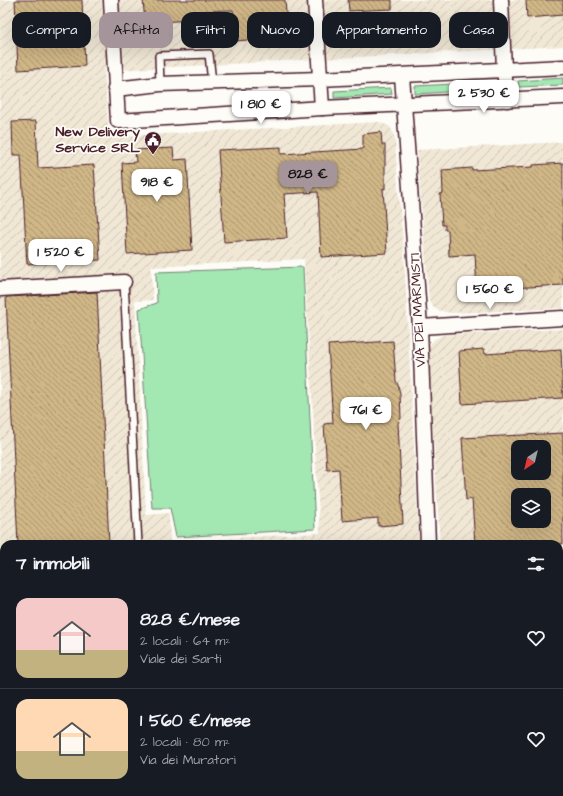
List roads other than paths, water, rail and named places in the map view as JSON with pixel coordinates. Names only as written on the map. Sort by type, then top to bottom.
[{"type":"street","points":[[111,0],[118,122],[322,108],[563,97]]},
{"type":"street","points":[[315,0],[322,108]]},
{"type":"street","points":[[501,0],[507,100]]},
{"type":"street","points":[[115,89],[160,84],[320,80],[563,67]]},
{"type":"street","name":"VIA DEI MARMISTI","points":[[402,76],[420,327],[428,540]]},
{"type":"street","points":[[0,289],[124,282]]},
{"type":"street","points":[[420,327],[563,318]]},
{"type":"lane","points":[[160,84],[159,56],[209,54],[212,82]]},
{"type":"lane","points":[[124,282],[138,540]]},
{"type":"place","name":"New Delivery Service SRL","points":[[153,155]]}]
